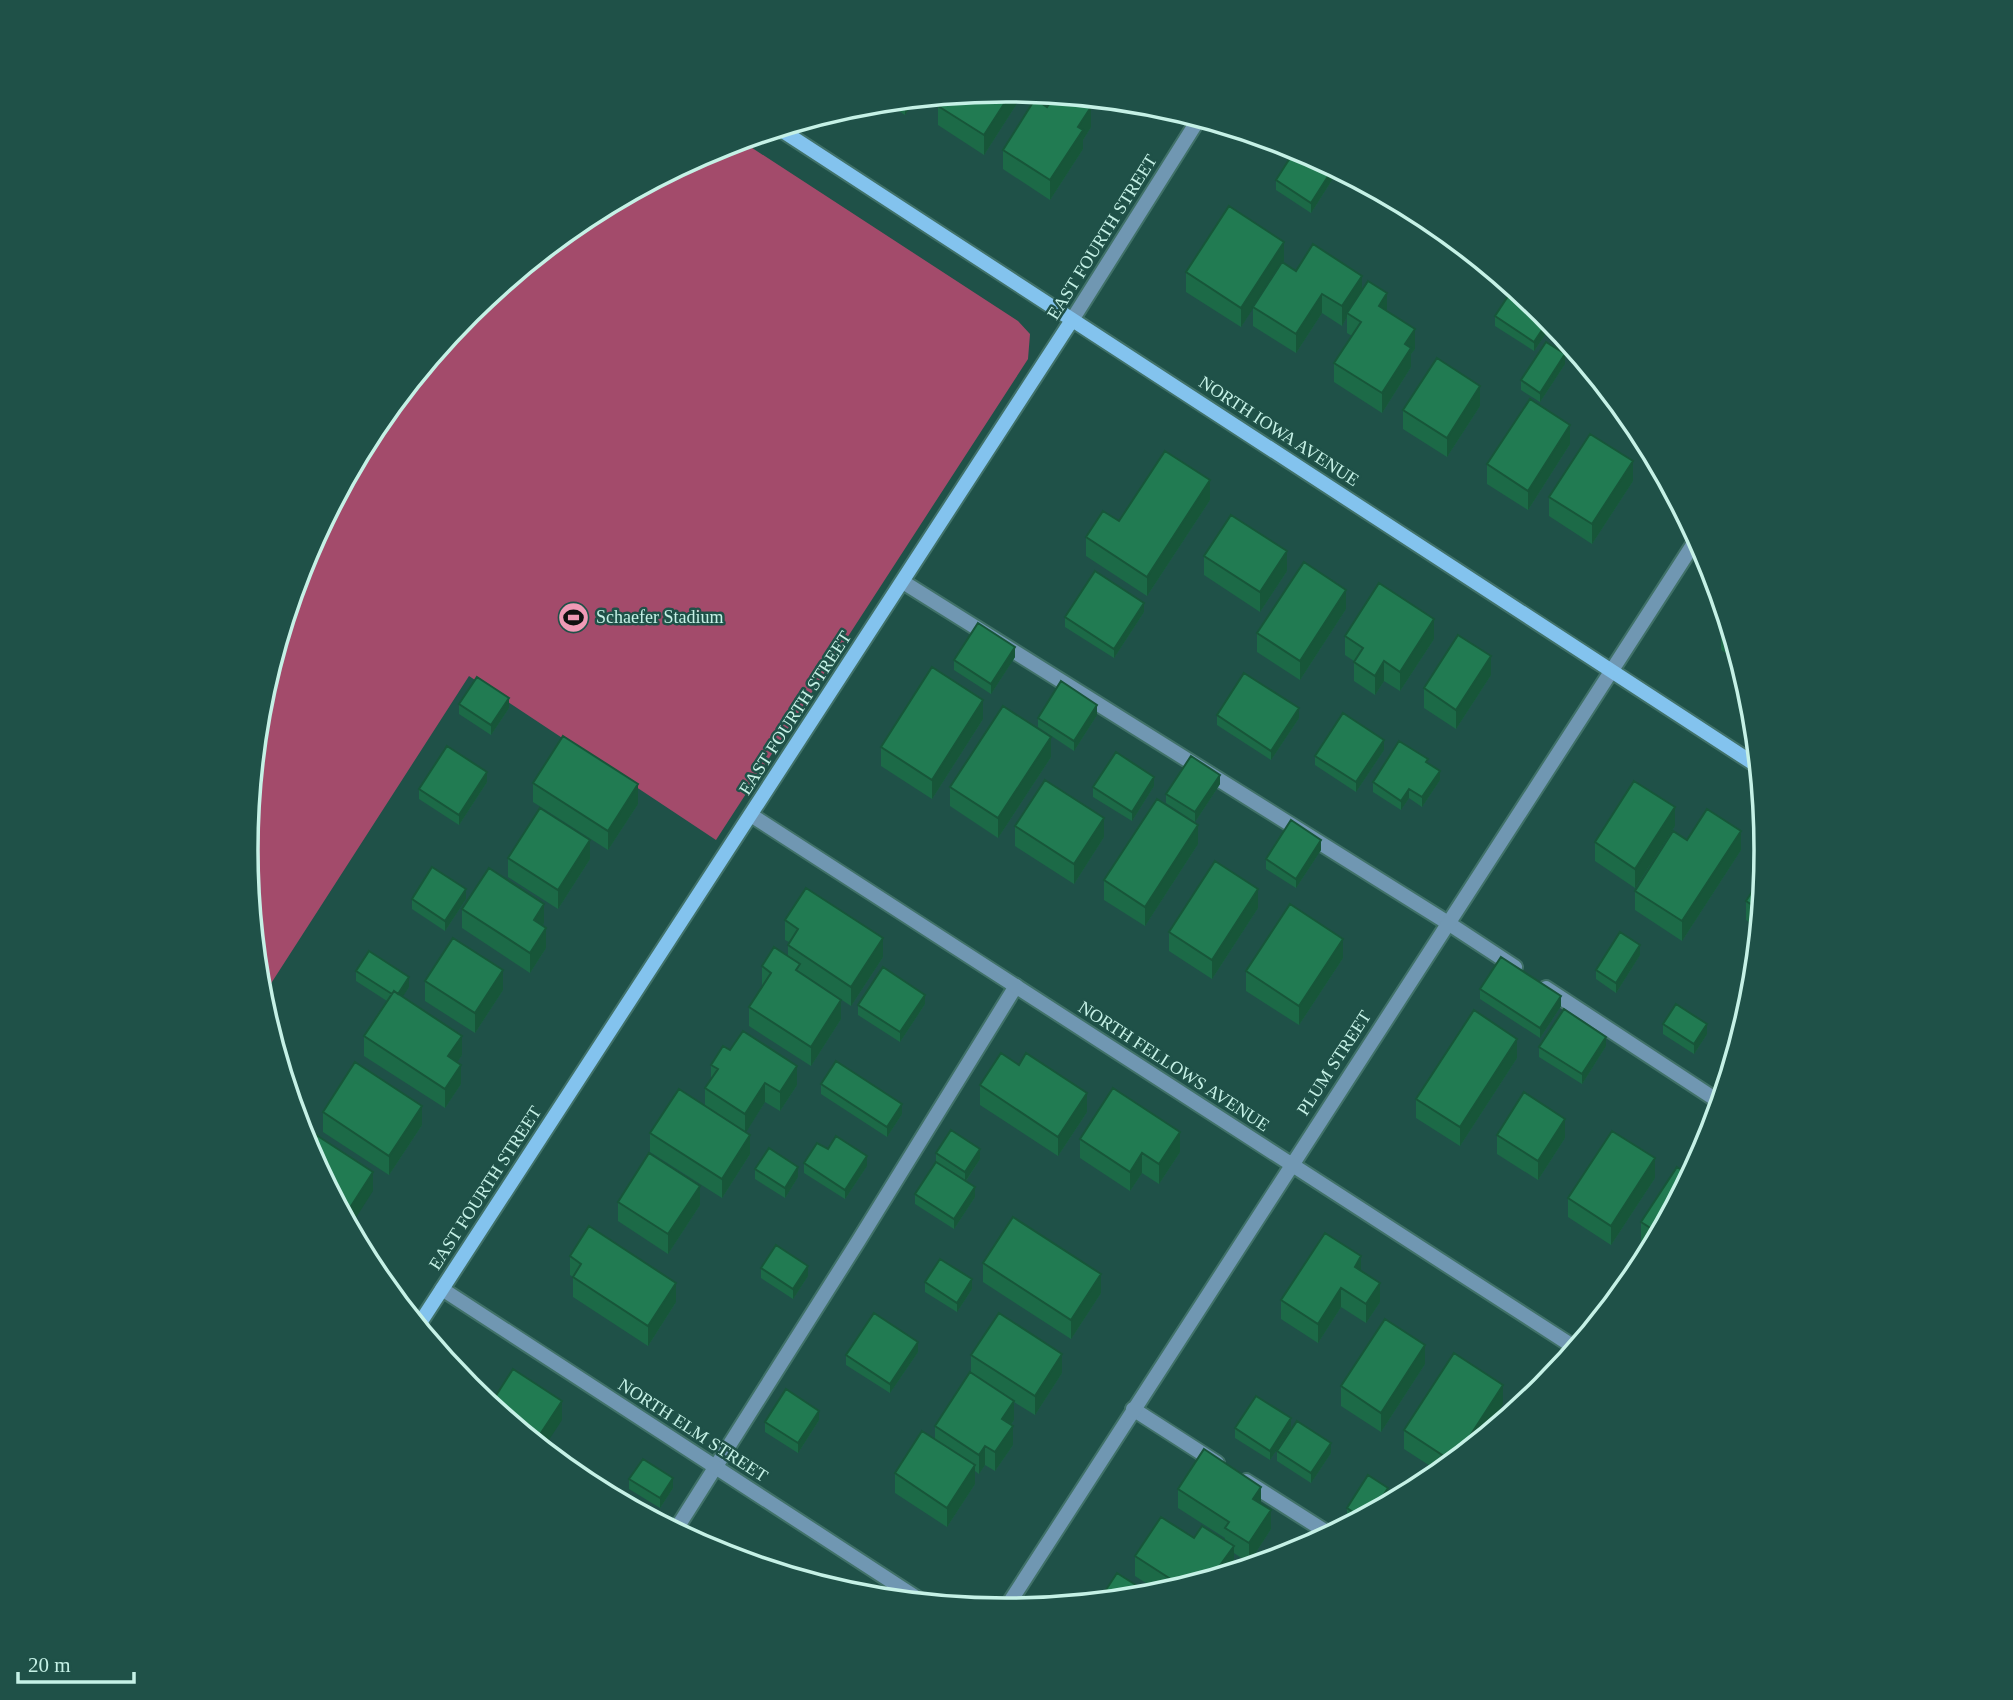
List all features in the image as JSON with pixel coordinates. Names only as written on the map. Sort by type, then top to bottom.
[{"type":"main road","name":"NORTH IOWA AVENUE","points":[[788,134],[1750,761]]},
{"type":"main road","name":"EAST FOURTH STREET","points":[[423,1318],[1073,320]]},
{"type":"street","name":"EAST FOURTH STREET","points":[[1073,320],[1195,126]]},
{"type":"street","name":"PLUM STREET","points":[[1012,1598],[1691,548]]},
{"type":"street","points":[[902,582],[1448,923],[1713,1097]]},
{"type":"street","name":"NORTH FELLOWS AVENUE","points":[[751,815],[1569,1344]]},
{"type":"street","points":[[680,1523],[1016,986]]},
{"type":"street","name":"NORTH ELM STREET","points":[[442,1290],[907,1592]]},
{"type":"street","points":[[1133,1409],[1321,1529]]},
{"type":"shaded area","name":"Schaefer Stadium","points":[[750,147],[1018,321],[1030,334],[1028,359],[716,840],[469,676],[270,985],[260,899],[260,801],[272,704],[298,609],[335,519],[384,434],[444,356],[513,287],[551,256],[632,202],[720,158]]},
{"type":"building","points":[[1005,102],[984,135],[938,106],[958,103]]},
{"type":"building","points":[[1033,103],[1041,103],[1047,107],[1050,103],[1091,107],[1078,127],[1083,130],[1050,180],[1003,150]]},
{"type":"building","points":[[1291,157],[1329,175],[1311,203],[1276,180]]},
{"type":"building","points":[[1229,206],[1284,242],[1241,308],[1186,272]]},
{"type":"building","points":[[1313,244],[1362,276],[1342,306],[1322,294],[1296,334],[1253,307],[1282,262],[1296,271]]},
{"type":"building","points":[[1368,281],[1387,293],[1379,306],[1415,329],[1405,344],[1411,348],[1382,393],[1334,363],[1361,322],[1347,313]]},
{"type":"building","points":[[1509,295],[1543,328],[1534,342],[1495,316]]},
{"type":"building","points":[[1546,342],[1565,354],[1540,393],[1521,380]]},
{"type":"building","points":[[1437,358],[1480,386],[1447,438],[1403,410]]},
{"type":"building","points":[[1530,399],[1570,425],[1528,491],[1487,464]]},
{"type":"building","points":[[1590,434],[1633,461],[1592,524],[1549,497]]},
{"type":"building","points":[[1165,451],[1210,480],[1147,577],[1086,537],[1103,511],[1119,521]]},
{"type":"building","points":[[1231,515],[1287,551],[1260,592],[1204,556]]},
{"type":"building","points":[[1304,562],[1346,590],[1300,661],[1257,633]]},
{"type":"building","points":[[1095,571],[1144,603],[1114,649],[1065,617]]},
{"type":"building","points":[[1379,583],[1434,619],[1400,672],[1384,661],[1375,676],[1354,662],[1363,648],[1345,636]]},
{"type":"building","points":[[978,623],[1015,647],[991,684],[954,660]]},
{"type":"building","points":[[1458,635],[1491,656],[1456,710],[1424,688]]},
{"type":"building","points":[[932,667],[983,700],[932,780],[881,747]]},
{"type":"building","points":[[1244,673],[1299,708],[1271,751],[1217,715]]},
{"type":"building","points":[[477,677],[509,698],[491,725],[459,704]]},
{"type":"building","points":[[1061,681],[1097,705],[1074,741],[1038,718]]},
{"type":"building","points":[[1003,706],[1051,737],[998,818],[950,787]]},
{"type":"building","points":[[1343,713],[1384,740],[1356,782],[1315,756]]},
{"type":"building","points":[[563,736],[638,784],[608,831],[533,783]]},
{"type":"building","points":[[1399,741],[1428,759],[1426,762],[1440,771],[1422,797],[1409,789],[1401,801],[1373,782]]},
{"type":"building","points":[[447,746],[487,772],[459,815],[419,789]]},
{"type":"building","points":[[1116,752],[1154,777],[1132,812],[1093,787]]},
{"type":"building","points":[[1191,756],[1220,775],[1195,812],[1166,794]]},
{"type":"building","points":[[1045,780],[1104,818],[1074,864],[1015,826]]},
{"type":"building","points":[[1634,781],[1675,807],[1635,869],[1595,842]]},
{"type":"building","points":[[1157,799],[1198,825],[1145,907],[1104,880]]},
{"type":"building","points":[[540,808],[590,840],[558,890],[508,858]]},
{"type":"building","points":[[1707,809],[1741,831],[1682,921],[1635,891],[1673,831],[1687,840]]},
{"type":"building","points":[[1291,820],[1321,840],[1296,879],[1266,859]]},
{"type":"building","points":[[1215,861],[1258,889],[1212,960],[1169,932]]},
{"type":"building","points":[[432,867],[466,889],[445,921],[412,899]]},
{"type":"building","points":[[489,868],[544,904],[534,920],[546,928],[530,953],[462,909]]},
{"type":"building","points":[[806,888],[883,938],[851,987],[788,945],[798,929],[785,920]]},
{"type":"building","points":[[1753,890],[1752,905],[1746,901]]},
{"type":"building","points":[[1290,904],[1343,939],[1299,1006],[1246,971]]},
{"type":"building","points":[[1620,932],[1640,945],[1616,983],[1596,970]]},
{"type":"building","points":[[453,938],[503,970],[475,1013],[425,981]]},
{"type":"building","points":[[774,947],[800,964],[796,970],[841,1000],[811,1047],[749,1007],[771,973],[762,966]]},
{"type":"building","points":[[369,951],[409,977],[398,994],[394,991],[392,994],[356,971]]},
{"type":"building","points":[[1501,957],[1561,996],[1540,1028],[1480,989]]},
{"type":"building","points":[[883,967],[925,995],[900,1032],[858,1005]]},
{"type":"building","points":[[394,991],[462,1036],[448,1056],[461,1065],[445,1089],[364,1036]]},
{"type":"building","points":[[1676,1004],[1707,1024],[1694,1044],[1663,1024]]},
{"type":"building","points":[[1564,1009],[1606,1037],[1582,1074],[1539,1047]]},
{"type":"building","points":[[1474,1010],[1517,1039],[1460,1127],[1416,1099]]},
{"type":"building","points":[[743,1031],[797,1066],[780,1092],[765,1083],[745,1114],[705,1088],[718,1069],[711,1065],[723,1046],[730,1050]]},
{"type":"building","points":[[1001,1053],[1019,1065],[1026,1053],[1087,1093],[1058,1137],[980,1085]]},
{"type":"building","points":[[836,1061],[902,1104],[887,1127],[821,1084]]},
{"type":"building","points":[[355,1062],[422,1106],[389,1156],[323,1112]]},
{"type":"building","points":[[1113,1088],[1180,1132],[1159,1164],[1142,1153],[1130,1172],[1080,1139]]},
{"type":"building","points":[[679,1089],[750,1135],[722,1179],[650,1133]]},
{"type":"building","points":[[1524,1092],[1565,1119],[1538,1161],[1497,1135]]},
{"type":"building","points":[[951,1130],[980,1149],[965,1172],[936,1153]]},
{"type":"building","points":[[1612,1131],[1655,1158],[1611,1226],[1568,1198]]},
{"type":"building","points":[[314,1134],[373,1172],[350,1208]]},
{"type":"building","points":[[836,1136],[867,1156],[845,1190],[804,1163],[817,1143],[828,1149]]},
{"type":"building","points":[[769,1148],[798,1167],[785,1188],[755,1169]]},
{"type":"building","points":[[649,1153],[700,1186],[668,1234],[618,1202]]},
{"type":"building","points":[[936,1162],[975,1187],[954,1219],[915,1194]]},
{"type":"building","points":[[1677,1167],[1683,1171],[1652,1229],[1641,1222]]},
{"type":"building","points":[[1013,1217],[1101,1274],[1071,1320],[983,1263]]},
{"type":"building","points":[[589,1226],[676,1283],[648,1326],[573,1277],[581,1264],[570,1256]]},
{"type":"building","points":[[1325,1233],[1361,1256],[1355,1267],[1380,1283],[1366,1304],[1341,1288],[1318,1324],[1281,1300]]},
{"type":"building","points":[[776,1245],[808,1266],[793,1289],[761,1268]]},
{"type":"building","points":[[940,1259],[972,1279],[957,1303],[925,1282]]},
{"type":"building","points":[[874,1313],[918,1342],[890,1384],[846,1355]]},
{"type":"building","points":[[999,1313],[1062,1354],[1035,1396],[971,1355]]},
{"type":"building","points":[[1385,1319],[1425,1345],[1381,1413],[1341,1386]]},
{"type":"building","points":[[1454,1353],[1503,1385],[1468,1439],[1444,1456],[1404,1430]]},
{"type":"building","points":[[513,1369],[562,1401],[540,1435],[495,1396]]},
{"type":"building","points":[[970,1372],[1014,1401],[1002,1419],[1013,1426],[995,1452],[985,1446],[979,1455],[935,1426]]},
{"type":"building","points":[[786,1389],[819,1411],[798,1443],[765,1422]]},
{"type":"building","points":[[1256,1396],[1291,1418],[1270,1451],[1235,1428]]},
{"type":"building","points":[[1297,1421],[1331,1443],[1311,1473],[1277,1451]]},
{"type":"building","points":[[922,1431],[975,1465],[947,1508],[895,1473]]},
{"type":"building","points":[[1204,1449],[1261,1487],[1253,1499],[1271,1510],[1249,1543],[1225,1528],[1229,1522],[1178,1489]]},
{"type":"building","points":[[643,1459],[673,1478],[660,1498],[629,1479]]},
{"type":"building","points":[[1368,1475],[1388,1488],[1382,1497],[1354,1513],[1347,1508]]},
{"type":"building","points":[[1161,1517],[1194,1538],[1202,1526],[1234,1546],[1218,1568],[1172,1580],[1135,1556]]},
{"type":"building","points":[[1117,1573],[1138,1586],[1105,1592]]},
{"type":"place","name":"Schaefer Stadium","points":[[573,617]]}]
